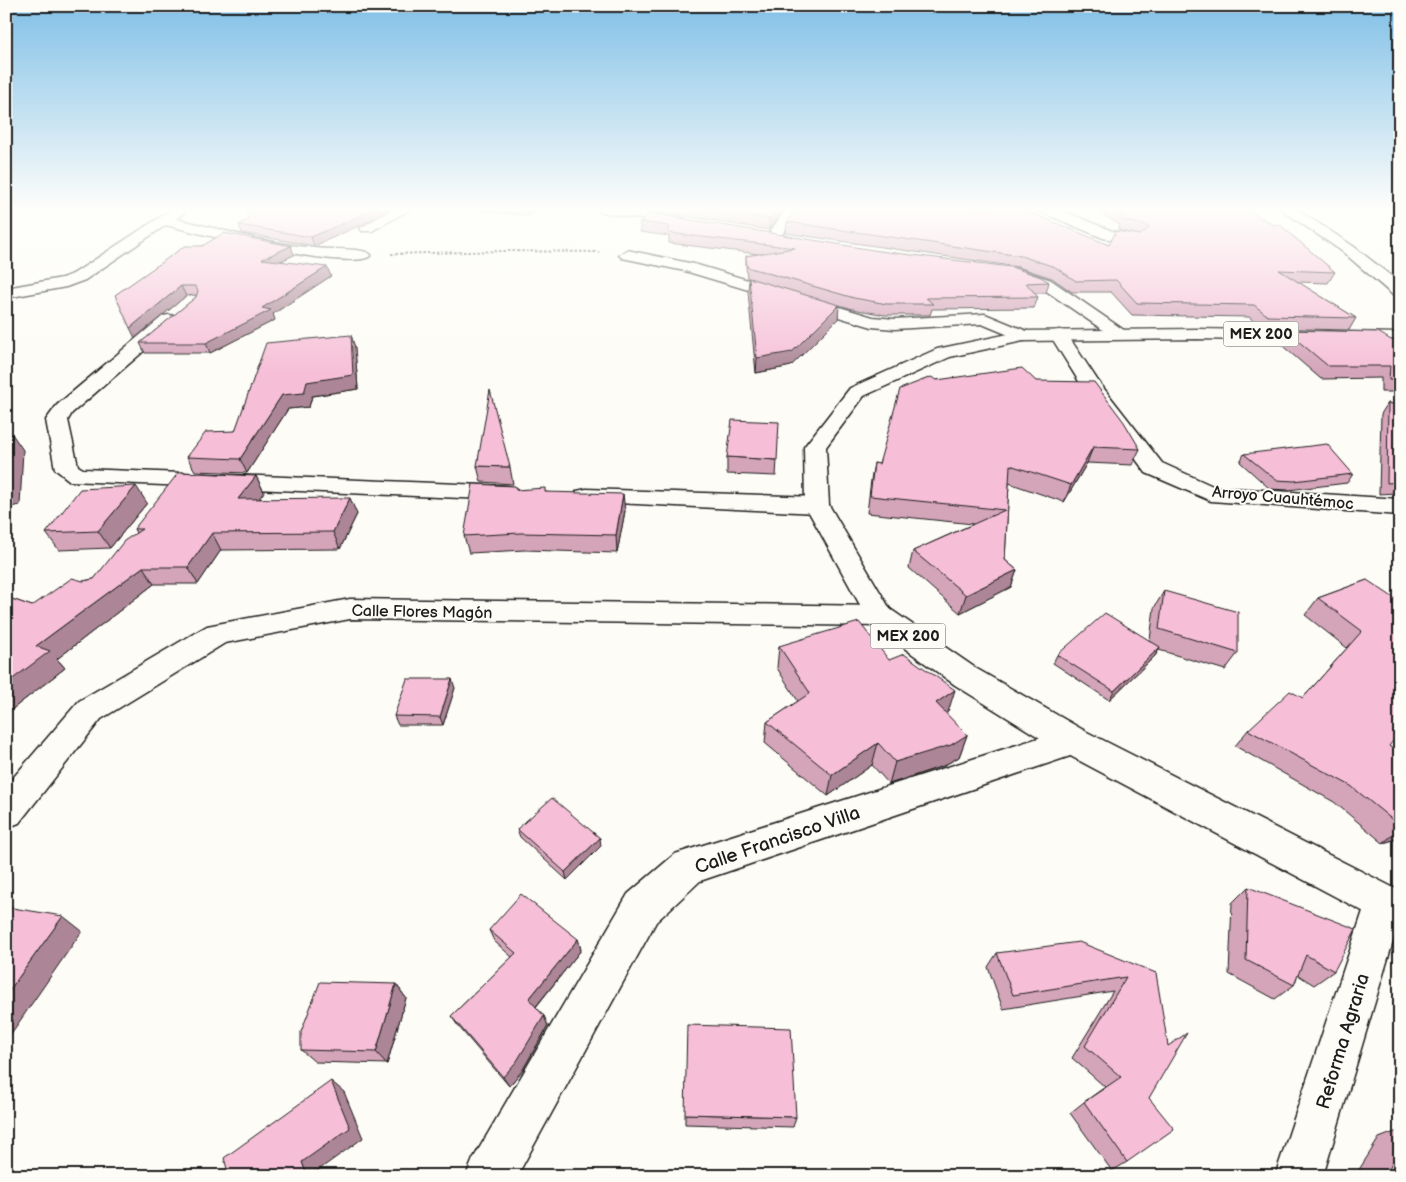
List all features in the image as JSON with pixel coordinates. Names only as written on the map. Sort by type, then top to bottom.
[{"type":"main road","points":[[6,293],[66,282],[79,277],[100,263]]},
{"type":"main road","points":[[668,263],[688,267],[872,322],[894,324],[985,318],[1023,336]]},
{"type":"main road","points":[[1365,263],[1400,292]]},
{"type":"main road","points":[[1001,271],[1045,283],[1122,335]]},
{"type":"main road","points":[[185,307],[64,410],[57,420],[67,469],[78,476],[528,493]]},
{"type":"main road","name":"MEX 200","points":[[1392,909],[1073,741],[966,677],[880,616],[817,505],[815,447],[857,392],[944,353],[1023,336],[1197,334],[1400,338]]},
{"type":"main road","name":"Arroyo Cuauhtémoc","points":[[1059,335],[1090,384],[1154,468],[1211,494],[1400,507]]},
{"type":"main road","points":[[162,503],[180,480]]},
{"type":"main road","points":[[568,495],[817,505]]},
{"type":"main road","name":"Calle Flores Magón","points":[[6,812],[90,710],[217,634],[350,609],[880,616]]},
{"type":"main road","name":"Calle Francisco Villa","points":[[490,1176],[642,908],[688,868],[1073,741]]},
{"type":"main road","name":"Reforma Agraria","points":[[1299,1176],[1392,909]]},
{"type":"building","points":[[160,263],[296,263],[327,267],[262,308],[271,310],[206,343],[140,343],[196,297],[198,291],[195,286],[181,286],[130,328],[115,295]]},
{"type":"building","points":[[747,263],[979,263],[1011,267],[1041,277],[1049,282],[1026,283],[1038,297],[926,298],[933,304],[887,304],[854,298],[747,267]]},
{"type":"building","points":[[1043,263],[1325,263],[1335,272],[1279,270],[1356,318],[1268,316],[1254,305],[1137,303],[1116,280],[1076,281],[1055,267]]},
{"type":"building","points":[[749,278],[839,305],[792,352],[757,358]]},
{"type":"building","points":[[1285,330],[1378,332],[1391,340],[1400,340],[1400,380],[1389,380],[1390,366],[1328,366]]},
{"type":"building","points":[[351,335],[353,375],[307,382],[304,393],[282,395],[240,459],[187,457],[206,432],[235,431],[266,343]]},
{"type":"building","points":[[1022,368],[1036,381],[1094,382],[1124,422],[1140,449],[1093,447],[1071,485],[1010,465],[1005,560],[1017,570],[966,595],[913,551],[1005,510],[870,496],[874,463],[879,464],[900,389],[931,377],[937,380]]},
{"type":"building","points":[[490,390],[510,467],[477,466]]},
{"type":"building","points":[[1388,403],[1400,406],[1400,482],[1387,483]]},
{"type":"building","points":[[732,420],[779,422],[777,460],[727,457]]},
{"type":"building","points":[[12,434],[7,488],[6,488],[6,435]]},
{"type":"building","points":[[1327,444],[1353,474],[1294,481],[1276,480],[1244,454]]},
{"type":"building","points":[[179,472],[256,476],[238,499],[350,498],[333,532],[212,533],[188,567],[143,567],[36,646],[50,651],[6,684],[6,597],[32,606],[72,578],[83,581],[94,579],[124,541],[142,529],[134,529]]},
{"type":"building","points":[[473,484],[515,486],[516,490],[545,488],[545,492],[623,494],[616,535],[521,533],[464,536]]},
{"type":"building","points":[[136,486],[98,531],[46,533],[80,489]]},
{"type":"building","points":[[1367,580],[1400,602],[1400,732],[1389,746],[1400,755],[1400,826],[1351,786],[1248,730],[1290,691],[1303,698],[1362,631],[1318,598]]},
{"type":"building","points":[[1164,591],[1238,612],[1238,653],[1159,629]]},
{"type":"building","points":[[1105,613],[1160,647],[1114,691],[1057,655]]},
{"type":"building","points":[[859,622],[889,660],[904,654],[955,690],[936,703],[967,735],[951,745],[895,762],[878,743],[832,775],[767,722],[810,693],[779,646]]},
{"type":"building","points":[[407,679],[452,679],[440,717],[394,716]]},
{"type":"building","points":[[552,798],[600,838],[565,872],[517,829]]},
{"type":"building","points":[[1248,887],[1356,929],[1334,971],[1306,955],[1294,985],[1246,960]]},
{"type":"building","points":[[521,894],[578,939],[529,999],[544,1016],[517,1061],[503,1077],[451,1016],[516,953],[489,930]]},
{"type":"building","points":[[6,907],[63,916],[6,995]]},
{"type":"building","points":[[1079,942],[1156,973],[1168,1046],[1187,1033],[1149,1098],[1174,1129],[1127,1162],[1084,1102],[1121,1077],[1085,1046],[1126,977],[1013,995],[997,953]]},
{"type":"building","points":[[320,982],[396,984],[376,1052],[301,1050],[301,1032]]},
{"type":"building","points":[[687,1025],[791,1028],[796,1117],[685,1114]]},
{"type":"building","points":[[331,1081],[350,1128],[302,1162],[307,1176],[229,1176],[224,1158]]},
{"type":"building","points":[[1400,1150],[1400,1176],[1385,1176]]}]
